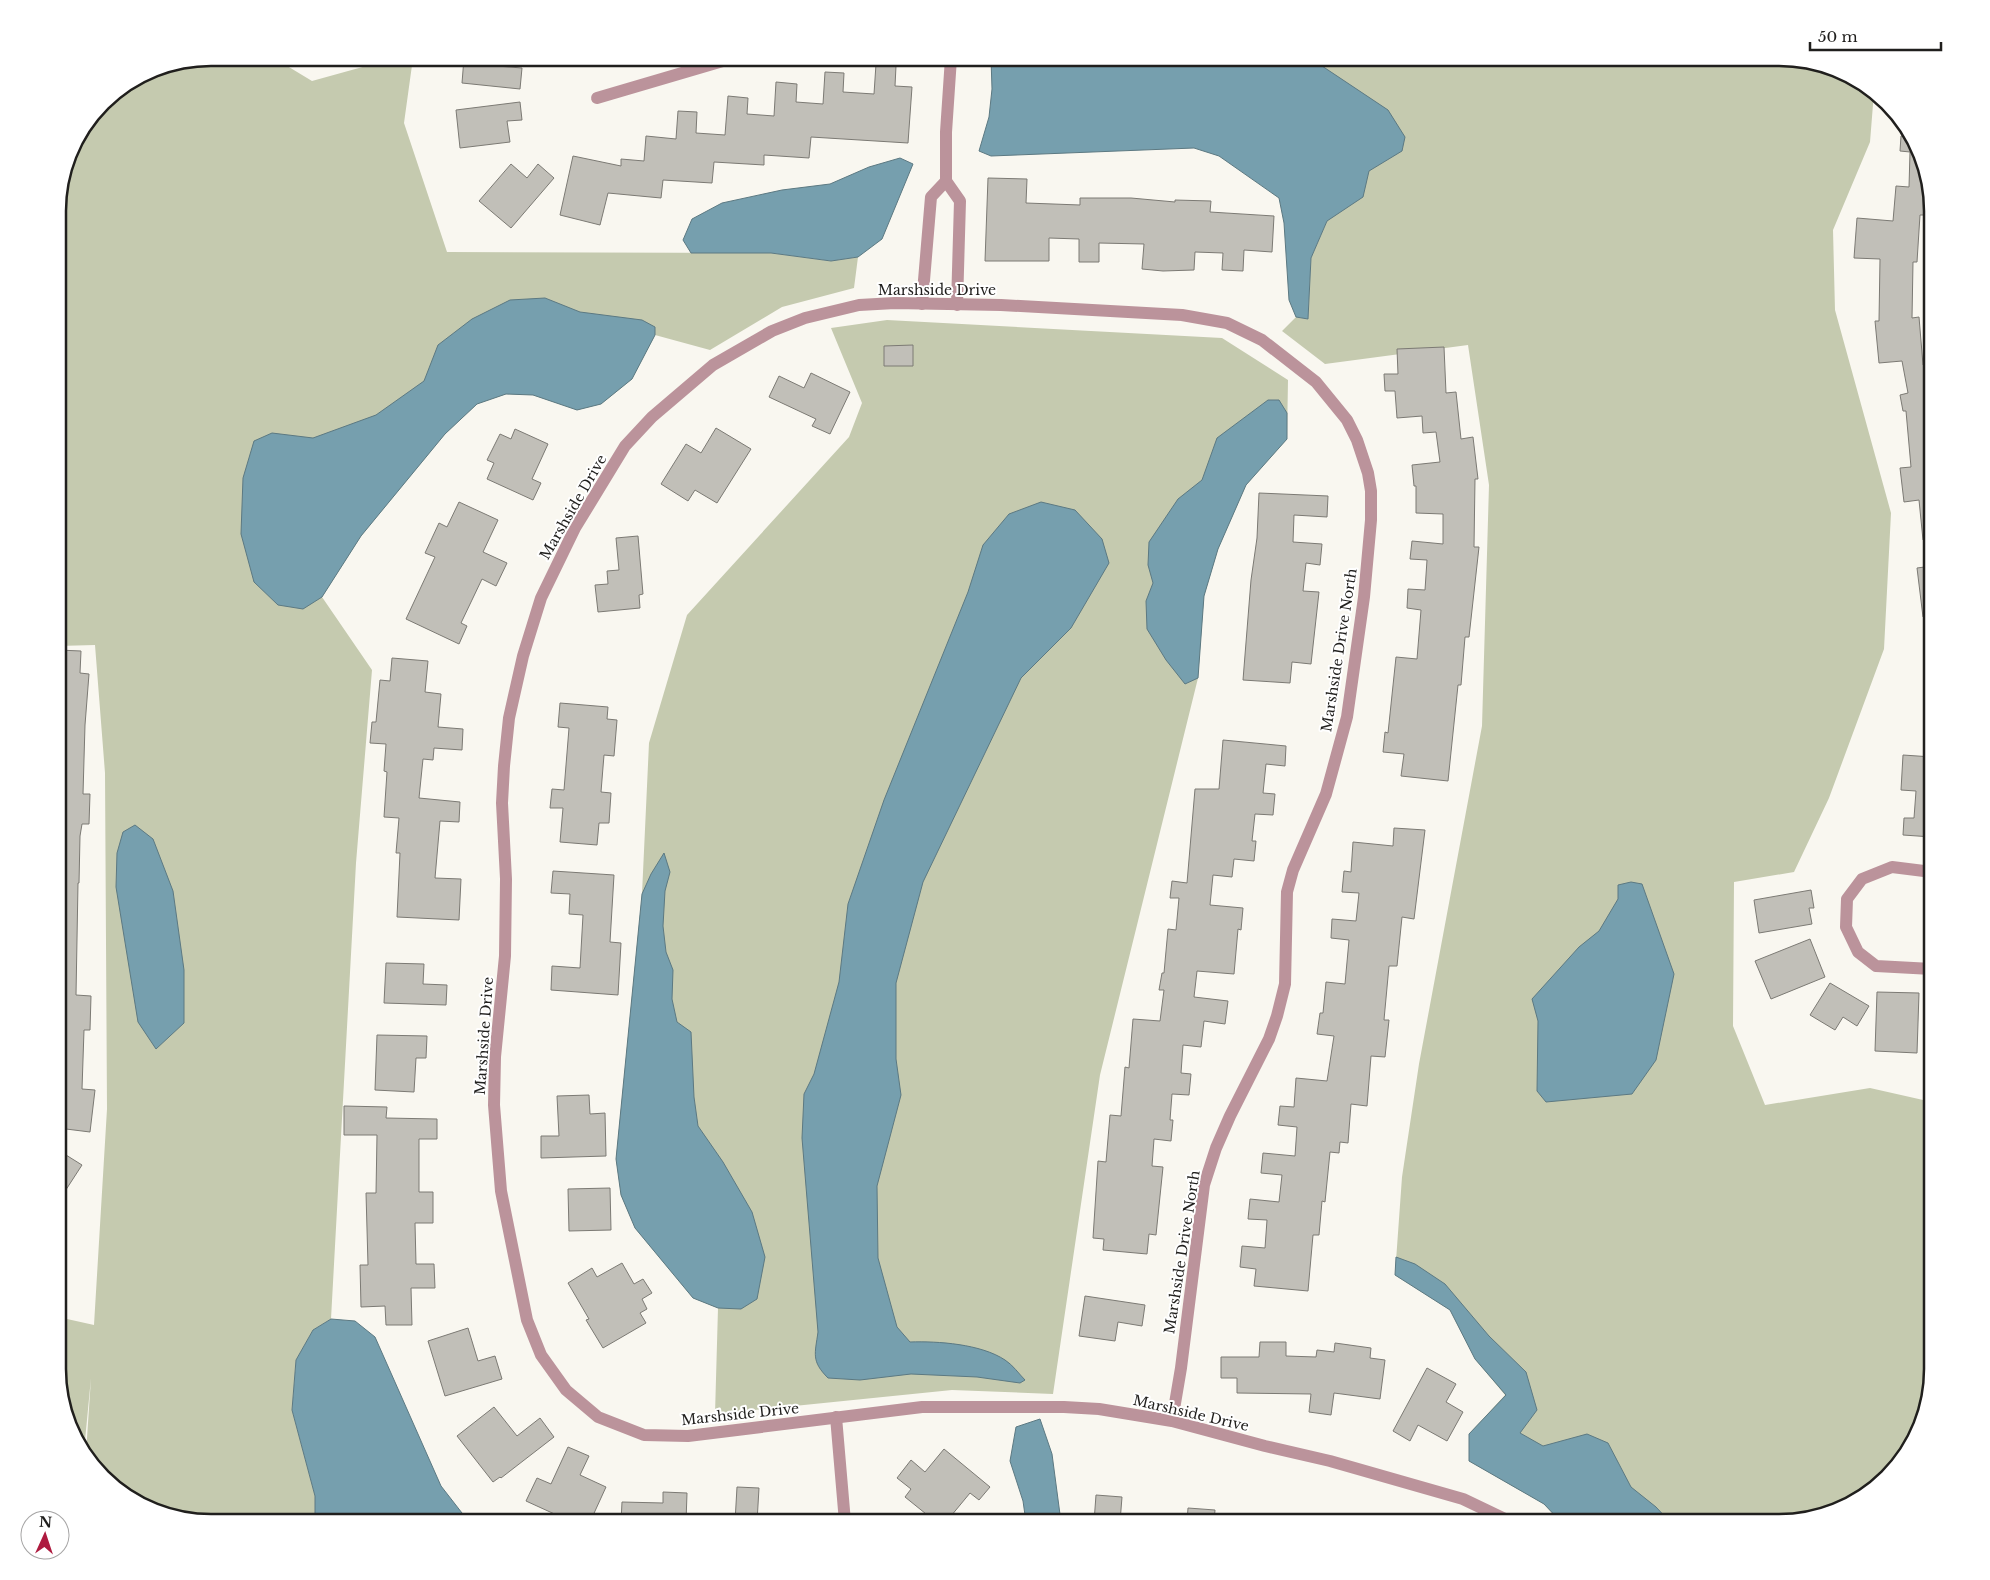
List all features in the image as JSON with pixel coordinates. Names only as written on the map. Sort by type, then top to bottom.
[{"type":"street","points":[[597,98],[703,67]]},
{"type":"street","points":[[950,67],[946,132],[946,181],[960,201],[957,305]]},
{"type":"street","points":[[922,304],[931,197],[946,181]]},
{"type":"street","name":"Marshside Drive","points":[[1292,363],[1262,340],[1227,323],[1182,316],[1001,305],[895,303],[859,305],[805,318],[772,331],[713,365],[645,424],[625,446],[575,528],[541,598],[523,656],[509,718],[502,803],[506,879],[505,956],[495,1057],[494,1105],[502,1191],[527,1320],[541,1355],[566,1390],[598,1417],[644,1435],[688,1436],[922,1407],[1064,1407],[1099,1410],[1172,1420],[1265,1446],[1330,1461],[1463,1499],[1494,1514]]},
{"type":"street","name":"Marshside Drive North","points":[[1172,1420],[1204,1185],[1216,1148],[1230,1116],[1269,1039],[1283,992],[1287,953],[1285,921],[1287,892],[1293,870],[1326,794],[1344,726],[1364,597],[1372,520],[1371,490],[1368,473],[1357,440],[1347,420],[1316,382],[1292,363]]},
{"type":"street","points":[[1924,871],[1892,867],[1862,879],[1847,899],[1846,927],[1858,952],[1876,966],[1924,968]]},
{"type":"street","points":[[836,1417],[844,1514]]},
{"type":"green space","points":[[1207,66],[1779,66],[1798,67],[1834,77],[1873,101],[1870,142],[1833,230],[1835,310],[1891,513],[1884,649],[1829,798],[1794,872],[1734,882],[1733,1026],[1765,1105],[1870,1088],[1924,1100],[1924,1369],[1921,1397],[1913,1424],[1888,1464],[1859,1489],[1834,1503],[1807,1511],[1779,1514],[1553,1514],[1544,1504],[1469,1461],[1469,1434],[1505,1395],[1475,1359],[1450,1310],[1395,1275],[1402,1177],[1419,1064],[1482,726],[1489,485],[1468,345],[1325,364],[1282,331],[1296,317],[1308,319],[1311,258],[1327,221]]},
{"type":"green space","points":[[202,67],[289,67],[312,81],[363,67],[412,67],[404,123],[447,252],[771,253],[830,261],[858,257],[854,288],[782,307],[710,350],[655,335],[632,379],[601,404],[577,410],[533,395],[506,394],[477,404],[445,434],[361,536],[322,597],[372,670],[356,863],[331,1319],[313,1330],[296,1360],[292,1410],[315,1496],[315,1514],[211,1514],[183,1511],[156,1503],[116,1478],[96,1457],[87,1442],[91,1378],[85,1440],[71,1406],[67,1388],[67,1319],[94,1325],[107,1109],[105,773],[95,645],[67,646],[67,202],[69,183],[77,156],[96,123],[123,96],[156,77],[183,69]]},
{"type":"green space","points":[[887,320],[1222,338],[1288,380],[1287,439],[1246,485],[1218,549],[1204,596],[1198,678],[1100,1075],[1053,1394],[952,1390],[715,1414],[718,1308],[693,1298],[635,1228],[621,1195],[616,1159],[642,894],[649,743],[687,615],[849,437],[862,403],[831,328]]},
{"type":"water","points":[[991,66],[1322,66],[1388,110],[1405,137],[1402,151],[1369,171],[1363,197],[1327,221],[1311,258],[1308,319],[1296,317],[1289,300],[1284,223],[1279,198],[1219,156],[1194,148],[991,156],[979,151],[989,117],[992,89]]},
{"type":"water","points":[[900,158],[913,164],[882,239],[858,257],[831,261],[771,253],[691,253],[683,240],[692,219],[722,203],[782,190],[830,184],[869,167]]},
{"type":"water","points":[[545,298],[580,312],[642,320],[655,327],[655,335],[632,379],[601,404],[577,410],[533,395],[506,394],[477,404],[445,434],[361,536],[322,597],[303,609],[278,605],[254,582],[241,534],[243,478],[254,441],[272,433],[313,438],[376,415],[424,381],[438,345],[472,319],[510,300]]},
{"type":"water","points":[[1268,400],[1279,400],[1287,413],[1287,439],[1246,485],[1218,549],[1204,596],[1198,678],[1185,684],[1166,660],[1147,629],[1146,601],[1153,583],[1148,565],[1149,542],[1178,499],[1202,480],[1217,438]]},
{"type":"water","points":[[1041,502],[1075,510],[1102,539],[1109,563],[1071,628],[1021,678],[923,882],[896,983],[896,1059],[901,1095],[877,1186],[878,1258],[897,1327],[910,1342],[933,1342],[984,1350],[1008,1362],[1025,1380],[1020,1383],[977,1377],[911,1374],[860,1380],[828,1378],[819,1367],[815,1357],[818,1332],[802,1138],[804,1094],[814,1074],[839,982],[848,904],[884,800],[968,592],[983,545],[1009,514]]},
{"type":"water","points":[[135,825],[153,839],[173,891],[184,970],[184,1023],[156,1049],[138,1022],[116,887],[117,853],[123,832]]},
{"type":"water","points":[[664,853],[670,872],[665,891],[663,926],[666,952],[673,970],[672,999],[677,1022],[691,1032],[694,1097],[698,1126],[723,1162],[752,1212],[765,1257],[757,1299],[741,1309],[718,1308],[693,1298],[635,1228],[621,1195],[616,1159],[642,894],[651,874]]},
{"type":"water","points":[[1631,882],[1642,884],[1674,974],[1656,1060],[1632,1094],[1546,1102],[1537,1091],[1538,1021],[1532,999],[1579,947],[1599,931],[1618,899],[1618,885]]},
{"type":"water","points":[[1396,1257],[1415,1264],[1445,1284],[1489,1336],[1526,1372],[1537,1410],[1520,1433],[1543,1446],[1587,1434],[1608,1443],[1631,1487],[1663,1514],[1553,1514],[1544,1504],[1469,1461],[1469,1434],[1506,1395],[1475,1359],[1450,1310],[1395,1275]]},
{"type":"water","points":[[331,1319],[355,1321],[375,1337],[441,1486],[463,1514],[315,1514],[315,1496],[292,1410],[296,1360],[313,1330]]},
{"type":"water","points":[[1040,1419],[1052,1454],[1060,1514],[1025,1514],[1023,1501],[1010,1461],[1016,1427]]},
{"type":"building","points":[[463,67],[522,68],[520,89],[462,83]]},
{"type":"building","points":[[876,67],[896,67],[895,86],[912,87],[908,143],[811,137],[809,158],[764,155],[764,165],[714,162],[712,183],[663,180],[661,198],[608,193],[600,225],[560,215],[573,156],[621,166],[621,159],[644,161],[646,136],[676,139],[678,111],[697,112],[696,133],[725,135],[728,96],[748,98],[747,114],[774,116],[776,82],[797,84],[796,102],[823,104],[825,72],[844,73],[843,92],[874,94]]},
{"type":"building","points":[[520,102],[522,120],[507,121],[510,142],[460,148],[456,110]]},
{"type":"building","points":[[1902,136],[1913,156],[1919,174],[1924,211],[1924,215],[1920,215],[1917,262],[1913,262],[1912,318],[1919,317],[1924,365],[1923,540],[1919,500],[1904,502],[1900,468],[1911,467],[1906,411],[1903,411],[1900,395],[1908,393],[1902,361],[1879,363],[1875,321],[1879,321],[1880,259],[1854,258],[1857,218],[1893,221],[1896,186],[1909,187],[1910,152],[1900,151]]},
{"type":"building","points":[[511,164],[527,178],[538,164],[554,178],[511,228],[479,201]]},
{"type":"building","points":[[988,178],[1027,179],[1026,203],[1080,205],[1080,198],[1131,198],[1175,202],[1175,200],[1211,201],[1210,212],[1274,216],[1272,252],[1244,250],[1243,271],[1222,270],[1223,253],[1195,252],[1194,270],[1163,271],[1142,269],[1144,244],[1099,243],[1099,262],[1079,262],[1079,239],[1049,238],[1049,261],[985,261]]},
{"type":"building","points":[[913,345],[913,366],[884,366],[884,346]]},
{"type":"building","points":[[1444,347],[1446,393],[1456,392],[1461,439],[1473,437],[1478,479],[1475,479],[1474,547],[1479,547],[1469,637],[1465,637],[1461,685],[1458,685],[1448,781],[1401,776],[1404,754],[1383,752],[1385,732],[1388,733],[1396,657],[1417,659],[1421,610],[1407,608],[1408,589],[1425,590],[1427,560],[1410,559],[1412,541],[1443,544],[1443,514],[1416,513],[1416,486],[1414,486],[1412,465],[1440,462],[1436,432],[1423,433],[1422,416],[1397,418],[1395,391],[1385,391],[1384,374],[1398,374],[1397,349]]},
{"type":"building","points":[[811,373],[850,392],[830,434],[812,426],[816,419],[769,397],[779,376],[804,388]]},
{"type":"building","points":[[716,428],[751,449],[717,503],[695,490],[688,501],[661,484],[686,444],[701,453]]},
{"type":"building","points":[[515,429],[548,444],[532,479],[541,483],[533,500],[487,479],[494,463],[487,460],[500,434],[511,439]]},
{"type":"building","points":[[1259,493],[1328,496],[1327,517],[1294,515],[1293,542],[1322,544],[1320,565],[1306,563],[1303,591],[1319,592],[1311,664],[1292,662],[1290,683],[1243,680],[1251,580],[1257,538]]},
{"type":"building","points":[[459,502],[498,520],[483,552],[507,563],[496,586],[482,579],[461,623],[467,626],[459,644],[406,619],[435,557],[425,553],[439,523],[447,527]]},
{"type":"building","points":[[638,536],[643,594],[639,595],[640,608],[598,612],[595,585],[608,584],[607,571],[619,570],[616,538]]},
{"type":"building","points":[[1924,567],[1924,617],[1923,617],[1917,568]]},
{"type":"building","points":[[67,650],[81,651],[80,673],[89,674],[83,794],[90,794],[89,824],[82,824],[80,836],[76,995],[91,996],[90,1030],[84,1030],[82,1089],[95,1090],[90,1132],[67,1129]]},
{"type":"building","points":[[392,658],[428,661],[425,692],[441,694],[438,727],[463,729],[462,750],[434,748],[433,760],[423,759],[419,798],[460,802],[459,822],[440,821],[435,878],[461,879],[459,920],[397,917],[400,853],[396,853],[399,818],[384,817],[387,772],[384,771],[386,744],[370,743],[372,722],[376,722],[380,680],[390,681]]},
{"type":"building","points":[[560,703],[608,707],[607,719],[617,720],[614,756],[604,755],[601,792],[611,793],[609,823],[599,823],[597,845],[560,842],[563,808],[550,808],[552,789],[564,790],[569,728],[558,727]]},
{"type":"building","points":[[1223,740],[1286,746],[1285,766],[1266,764],[1263,793],[1275,794],[1273,815],[1255,814],[1252,841],[1256,841],[1254,861],[1234,859],[1232,877],[1213,875],[1210,905],[1243,908],[1241,930],[1238,929],[1234,974],[1197,971],[1194,997],[1228,1001],[1225,1024],[1204,1021],[1201,1047],[1183,1045],[1181,1073],[1191,1074],[1189,1095],[1172,1094],[1170,1120],[1173,1120],[1171,1141],[1154,1139],[1152,1166],[1163,1167],[1156,1235],[1149,1234],[1147,1254],[1103,1250],[1104,1239],[1093,1238],[1098,1161],[1106,1162],[1110,1115],[1121,1116],[1125,1067],[1129,1068],[1133,1019],[1160,1021],[1164,990],[1159,990],[1162,973],[1164,973],[1168,929],[1176,930],[1179,898],[1170,898],[1172,881],[1187,883],[1195,789],[1219,789]]},
{"type":"building","points":[[1903,755],[1924,756],[1924,836],[1903,835],[1904,818],[1914,818],[1916,791],[1901,790]]},
{"type":"building","points":[[1394,828],[1425,830],[1414,919],[1402,917],[1397,966],[1389,966],[1384,1020],[1389,1020],[1385,1057],[1371,1056],[1367,1106],[1351,1104],[1348,1143],[1340,1142],[1339,1153],[1330,1152],[1325,1202],[1322,1201],[1319,1235],[1313,1235],[1308,1291],[1254,1286],[1256,1269],[1240,1267],[1242,1246],[1265,1248],[1267,1220],[1248,1219],[1250,1199],[1279,1202],[1282,1175],[1261,1173],[1263,1153],[1295,1156],[1297,1127],[1278,1125],[1280,1106],[1294,1107],[1296,1078],[1327,1081],[1334,1036],[1317,1034],[1320,1013],[1323,1013],[1326,982],[1345,984],[1349,940],[1331,938],[1332,919],[1356,921],[1359,893],[1342,892],[1344,871],[1351,872],[1353,842],[1393,846]]},
{"type":"building","points":[[553,871],[614,875],[610,942],[621,943],[618,995],[551,990],[552,966],[580,968],[583,915],[569,914],[570,894],[551,893]]},
{"type":"building","points":[[1811,890],[1814,908],[1809,908],[1812,924],[1759,933],[1754,900]]},
{"type":"building","points":[[1810,939],[1825,977],[1771,999],[1755,961]]},
{"type":"building","points":[[386,963],[424,964],[423,984],[447,985],[446,1005],[384,1003]]},
{"type":"building","points":[[1830,983],[1869,1006],[1857,1026],[1843,1017],[1835,1030],[1810,1015]]},
{"type":"building","points":[[1877,992],[1919,993],[1917,1053],[1875,1051]]},
{"type":"building","points":[[377,1035],[427,1036],[426,1058],[416,1058],[414,1092],[375,1090]]},
{"type":"building","points":[[589,1095],[590,1114],[605,1113],[606,1156],[541,1158],[541,1136],[559,1136],[557,1096]]},
{"type":"building","points":[[344,1106],[387,1107],[386,1118],[437,1119],[437,1139],[419,1139],[419,1192],[433,1192],[433,1223],[415,1223],[416,1264],[434,1264],[435,1288],[411,1288],[412,1325],[386,1325],[385,1306],[361,1307],[360,1265],[368,1265],[366,1193],[376,1193],[377,1135],[344,1135]]},
{"type":"building","points":[[67,1156],[82,1165],[67,1188]]},
{"type":"building","points":[[610,1188],[611,1230],[569,1231],[568,1189]]},
{"type":"building","points":[[622,1263],[634,1284],[643,1279],[652,1293],[642,1299],[647,1309],[640,1313],[646,1323],[603,1348],[586,1320],[589,1319],[568,1283],[592,1268],[597,1277]]},
{"type":"building","points":[[1085,1296],[1145,1305],[1142,1326],[1118,1322],[1115,1341],[1079,1336]]},
{"type":"building","points":[[468,1328],[478,1361],[495,1356],[502,1379],[445,1396],[428,1341]]},
{"type":"building","points":[[1260,1342],[1286,1342],[1286,1356],[1316,1357],[1317,1350],[1334,1352],[1335,1343],[1371,1348],[1370,1358],[1385,1360],[1380,1399],[1334,1393],[1331,1415],[1309,1412],[1311,1394],[1237,1393],[1237,1378],[1221,1378],[1221,1357],[1259,1357]]},
{"type":"building","points":[[1427,1368],[1456,1384],[1446,1402],[1463,1412],[1447,1441],[1418,1425],[1410,1441],[1393,1431]]},
{"type":"building","points":[[494,1407],[517,1436],[540,1418],[554,1437],[501,1478],[493,1482],[457,1436]]},
{"type":"building","points":[[568,1447],[589,1456],[580,1475],[606,1487],[594,1514],[554,1514],[526,1501],[537,1478],[551,1484]]},
{"type":"building","points":[[944,1449],[990,1487],[979,1500],[970,1493],[953,1514],[926,1514],[905,1497],[911,1489],[897,1478],[911,1460],[925,1472]]},
{"type":"building","points":[[737,1487],[759,1488],[757,1514],[735,1514]]},
{"type":"building","points":[[663,1492],[687,1493],[686,1514],[621,1514],[622,1502],[663,1503]]},
{"type":"building","points":[[1096,1495],[1122,1497],[1121,1514],[1095,1514]]},
{"type":"building","points":[[1188,1508],[1215,1510],[1215,1514],[1188,1514]]}]
